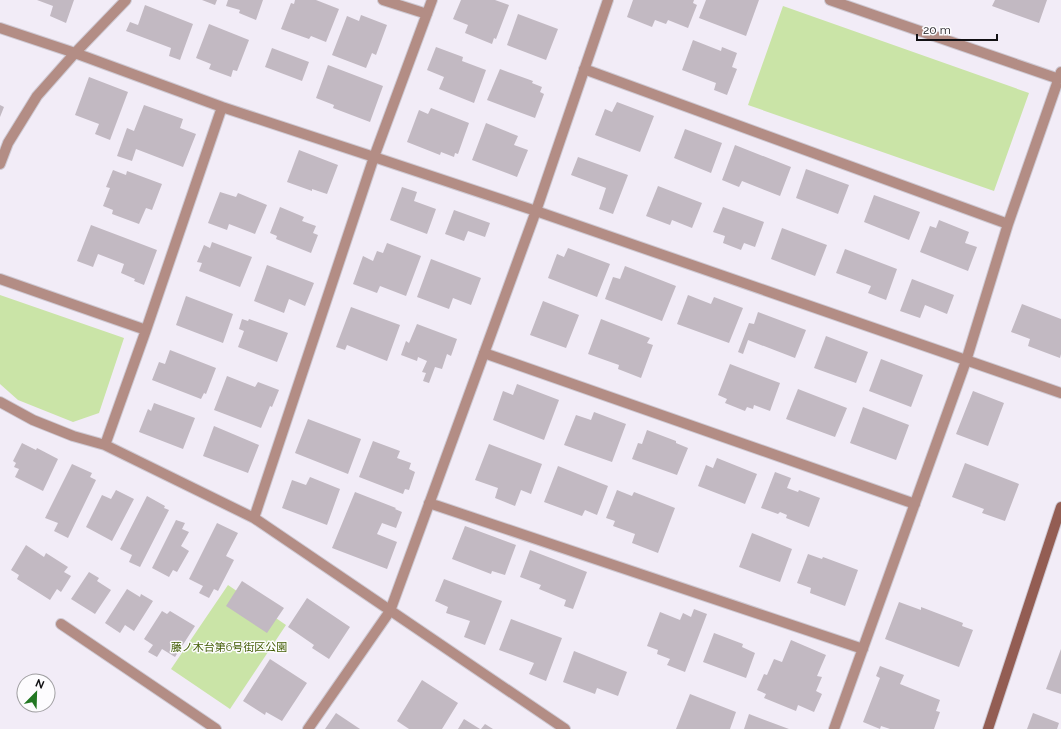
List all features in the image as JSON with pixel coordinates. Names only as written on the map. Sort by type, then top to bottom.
[{"type":"street","points":[[0,164],[8,143],[37,96],[75,53],[126,0]]},
{"type":"street","points":[[383,0],[426,14]]},
{"type":"street","points":[[254,518],[374,156],[432,0]]},
{"type":"street","points":[[308,729],[390,611],[536,211],[608,0]]},
{"type":"street","points":[[830,0],[1060,75],[1008,224],[966,361],[834,729]]},
{"type":"street","points":[[0,28],[75,53],[222,107],[374,156],[536,211],[1061,393]]},
{"type":"street","points":[[584,69],[1008,224]]},
{"type":"street","points":[[104,445],[146,330],[222,107]]},
{"type":"street","points":[[0,278],[146,330]]},
{"type":"street","points":[[484,353],[915,504]]},
{"type":"street","points":[[0,402],[33,420],[73,436],[104,445],[254,518],[565,729]]},
{"type":"street","points":[[430,503],[863,649]]},
{"type":"street","points":[[988,729],[1061,507]]},
{"type":"street","points":[[60,624],[216,729]]},
{"type":"green space","points":[[783,6],[1029,93],[994,191],[748,105]]},
{"type":"green space","points":[[0,295],[124,338],[99,413],[73,422],[18,400],[0,384]]},
{"type":"green space","name":"藤ノ木台第6号街区公園","points":[[228,585],[286,625],[230,709],[171,669]]},
{"type":"building","points":[[37,0],[74,0],[66,23],[50,16],[53,6]]},
{"type":"building","points":[[202,0],[217,0],[215,5]]},
{"type":"building","points":[[228,0],[263,0],[256,20],[239,13],[240,10],[226,6]]},
{"type":"building","points":[[295,0],[316,0],[339,9],[326,42],[311,36],[309,39],[281,29],[291,3],[294,4]]},
{"type":"building","points":[[461,0],[495,0],[509,5],[496,39],[494,38],[492,44],[465,33],[468,25],[453,19]]},
{"type":"building","points":[[633,0],[694,0],[693,3],[697,5],[688,28],[668,20],[666,24],[655,20],[652,27],[627,17]]},
{"type":"building","points":[[706,0],[759,0],[746,36],[699,18]]},
{"type":"building","points":[[995,0],[1047,0],[1039,23],[992,6]]},
{"type":"building","points":[[145,5],[193,24],[180,60],[169,56],[171,48],[126,31],[130,22],[138,25]]},
{"type":"building","points":[[518,14],[558,29],[546,60],[507,45]]},
{"type":"building","points":[[361,15],[387,25],[376,55],[372,53],[366,68],[332,55],[347,16],[359,21]]},
{"type":"building","points":[[209,24],[249,40],[237,71],[233,70],[231,77],[209,69],[211,64],[196,58]]},
{"type":"building","points":[[693,40],[721,51],[722,47],[737,53],[732,67],[737,69],[727,95],[714,90],[716,83],[682,70]]},
{"type":"building","points":[[436,47],[463,57],[462,61],[486,70],[474,103],[439,89],[444,77],[427,70]]},
{"type":"building","points":[[272,48],[309,62],[302,81],[265,67]]},
{"type":"building","points":[[328,65],[383,86],[370,122],[333,108],[334,105],[316,98]]},
{"type":"building","points":[[500,69],[533,81],[532,83],[542,87],[540,92],[544,94],[535,118],[487,100]]},
{"type":"building","points":[[89,77],[128,92],[110,140],[95,134],[99,124],[75,115]]},
{"type":"building","points":[[617,102],[654,116],[640,152],[595,135],[605,109],[612,112]]},
{"type":"building","points":[[0,105],[4,107],[0,117]]},
{"type":"building","points":[[144,105],[183,119],[180,128],[196,134],[183,167],[136,149],[132,161],[117,156],[127,128],[134,131]]},
{"type":"building","points":[[431,108],[469,123],[458,154],[455,153],[454,157],[441,152],[440,155],[407,142],[419,110],[428,114]]},
{"type":"building","points":[[486,123],[518,136],[514,145],[528,150],[517,177],[472,160]]},
{"type":"building","points":[[685,129],[722,143],[711,173],[674,158]]},
{"type":"building","points":[[735,145],[791,167],[780,196],[742,181],[739,187],[722,180]]},
{"type":"building","points":[[299,150],[338,165],[327,194],[312,189],[312,191],[287,182]]},
{"type":"building","points":[[578,157],[628,175],[613,214],[599,209],[606,188],[571,175]]},
{"type":"building","points":[[806,169],[849,185],[838,214],[796,198]]},
{"type":"building","points":[[113,170],[126,175],[127,171],[162,184],[152,210],[146,208],[139,224],[112,214],[113,210],[103,206],[110,188],[106,187]]},
{"type":"building","points":[[658,186],[702,203],[692,228],[672,220],[670,225],[646,216]]},
{"type":"building","points":[[402,187],[417,192],[414,201],[436,209],[427,234],[390,220]]},
{"type":"building","points":[[220,192],[236,197],[238,193],[267,205],[255,234],[229,224],[227,230],[208,223]]},
{"type":"building","points":[[874,195],[920,212],[909,240],[864,222]]},
{"type":"building","points":[[280,207],[304,217],[302,221],[316,226],[313,233],[318,235],[311,253],[276,239],[277,236],[270,233]]},
{"type":"building","points":[[723,207],[764,222],[755,247],[744,243],[741,250],[723,243],[725,236],[713,232]]},
{"type":"building","points":[[454,210],[490,223],[485,237],[468,231],[464,241],[445,234]]},
{"type":"building","points":[[939,220],[969,232],[965,243],[977,247],[968,271],[920,252],[930,226],[936,228]]},
{"type":"building","points":[[91,225],[157,250],[144,285],[121,273],[124,264],[98,254],[93,267],[77,261]]},
{"type":"building","points":[[782,228],[827,245],[815,276],[771,259]]},
{"type":"building","points":[[212,242],[252,257],[240,287],[199,271],[202,263],[197,262],[204,245],[210,248]]},
{"type":"building","points":[[387,243],[421,256],[406,296],[380,286],[377,293],[353,284],[363,256],[373,261],[377,251],[383,253]]},
{"type":"building","points":[[568,248],[610,264],[597,297],[548,278],[557,254],[564,257]]},
{"type":"building","points":[[845,249],[897,269],[886,300],[868,293],[871,286],[836,273]]},
{"type":"building","points":[[431,259],[481,278],[471,305],[453,298],[449,309],[417,297]]},
{"type":"building","points":[[267,265],[314,283],[305,306],[289,299],[284,313],[254,301]]},
{"type":"building","points":[[625,266],[676,286],[662,321],[605,299],[613,277],[620,279]]},
{"type":"building","points":[[912,279],[954,295],[947,314],[925,305],[920,318],[900,311]]},
{"type":"building","points":[[688,295],[711,304],[714,297],[743,308],[729,343],[677,324]]},
{"type":"building","points":[[186,296],[233,314],[223,343],[176,325]]},
{"type":"building","points":[[543,301],[579,315],[566,348],[530,335]]},
{"type":"building","points":[[1022,304],[1061,319],[1060,358],[1028,346],[1030,339],[1011,332]]},
{"type":"building","points":[[351,307],[400,325],[387,361],[347,345],[345,350],[336,347]]},
{"type":"building","points":[[758,312],[806,330],[795,358],[748,340],[743,354],[738,352],[749,323],[754,324]]},
{"type":"building","points":[[242,319],[248,321],[249,319],[288,333],[277,362],[238,347],[244,331],[239,329]]},
{"type":"building","points":[[601,319],[650,338],[647,343],[653,345],[641,378],[618,369],[619,365],[588,354]]},
{"type":"building","points":[[417,324],[457,339],[451,356],[447,354],[442,369],[435,367],[429,383],[423,381],[426,373],[422,372],[427,361],[418,357],[417,361],[401,355],[406,341],[409,343]]},
{"type":"building","points":[[826,336],[868,352],[856,383],[814,368]]},
{"type":"building","points":[[170,350],[216,368],[206,394],[204,393],[201,399],[152,380],[159,362],[165,364]]},
{"type":"building","points":[[881,359],[923,375],[911,407],[869,391]]},
{"type":"building","points":[[730,364],[780,383],[770,411],[754,405],[753,409],[747,407],[745,411],[725,403],[727,399],[718,395]]},
{"type":"building","points":[[227,376],[255,387],[258,382],[279,390],[272,407],[270,406],[261,428],[214,410]]},
{"type":"building","points":[[517,384],[559,400],[544,440],[493,420],[503,391],[513,395]]},
{"type":"building","points":[[798,389],[847,408],[835,437],[786,419]]},
{"type":"building","points":[[973,391],[1004,403],[988,446],[956,434]]},
{"type":"building","points":[[154,403],[195,418],[183,449],[139,432],[148,409],[151,411]]},
{"type":"building","points":[[863,407],[909,425],[896,460],[850,443]]},
{"type":"building","points":[[594,412],[626,424],[612,462],[564,445],[576,415],[591,420]]},
{"type":"building","points":[[308,419],[361,439],[348,474],[295,453]]},
{"type":"building","points":[[214,426],[259,445],[248,473],[203,456]]},
{"type":"building","points":[[647,430],[676,441],[676,443],[688,448],[677,475],[632,459],[638,443],[642,444]]},
{"type":"building","points":[[373,441],[400,451],[397,458],[411,463],[409,469],[415,472],[409,490],[405,489],[403,494],[359,477]]},
{"type":"building","points":[[22,443],[36,450],[37,448],[58,459],[43,491],[15,477],[19,469],[14,467],[16,463],[13,461]]},
{"type":"building","points":[[489,444],[542,464],[531,494],[521,490],[515,506],[495,498],[498,488],[475,480]]},
{"type":"building","points":[[717,458],[757,474],[745,504],[698,486],[706,465],[713,468]]},
{"type":"building","points":[[965,463],[1019,484],[1005,521],[982,513],[984,509],[952,497]]},
{"type":"building","points":[[72,464],[92,473],[90,477],[96,480],[68,538],[54,531],[58,523],[45,518]]},
{"type":"building","points":[[558,466],[608,486],[597,515],[585,510],[582,516],[544,502]]},
{"type":"building","points":[[775,472],[791,478],[787,488],[798,492],[799,490],[820,498],[809,527],[786,518],[787,515],[780,512],[778,514],[761,508]]},
{"type":"building","points":[[310,477],[340,489],[327,525],[282,508],[292,480],[306,485]]},
{"type":"building","points":[[116,490],[134,499],[112,541],[86,527],[102,495],[111,499]]},
{"type":"building","points":[[617,490],[632,496],[634,492],[675,508],[658,553],[632,543],[635,534],[613,526],[615,521],[606,518]]},
{"type":"building","points":[[355,492],[396,508],[395,509],[402,512],[396,528],[382,523],[377,534],[397,542],[387,569],[332,548]]},
{"type":"building","points":[[147,496],[165,506],[164,508],[169,510],[140,567],[129,562],[132,555],[120,549]]},
{"type":"building","points":[[176,520],[185,523],[182,529],[189,532],[181,546],[189,551],[177,572],[173,570],[169,577],[152,568]]},
{"type":"building","points":[[217,523],[238,533],[226,556],[234,560],[218,591],[214,589],[209,598],[199,593],[203,586],[189,579]]},
{"type":"building","points":[[465,526],[516,545],[505,575],[492,571],[491,574],[452,559]]},
{"type":"building","points":[[752,533],[792,549],[780,582],[739,567]]},
{"type":"building","points":[[26,545],[44,557],[46,553],[68,567],[64,572],[71,576],[61,592],[57,589],[50,600],[17,579],[19,575],[11,570]]},
{"type":"building","points":[[530,550],[587,572],[573,609],[564,606],[566,600],[539,589],[541,585],[520,577]]},
{"type":"building","points":[[808,554],[822,559],[823,557],[858,570],[845,606],[810,593],[811,588],[797,583]]},
{"type":"building","points":[[89,572],[99,578],[97,581],[111,590],[95,614],[71,599]]},
{"type":"building","points":[[444,579],[502,601],[485,645],[464,637],[470,621],[446,613],[448,607],[435,601]]},
{"type":"building","points":[[242,581],[284,608],[267,633],[226,606]]},
{"type":"building","points":[[127,589],[140,597],[141,594],[153,601],[134,631],[125,625],[120,633],[105,623]]},
{"type":"building","points":[[307,598],[350,627],[329,659],[312,648],[314,645],[288,627]]},
{"type":"building","points":[[899,602],[921,610],[921,607],[963,623],[962,626],[973,630],[959,667],[885,639]]},
{"type":"building","points":[[694,609],[707,614],[685,672],[667,665],[670,659],[657,654],[658,650],[647,646],[660,612],[680,620],[683,613],[691,617]]},
{"type":"building","points":[[162,611],[167,614],[170,611],[195,626],[175,657],[162,649],[157,657],[148,652],[153,645],[144,639]]},
{"type":"building","points":[[511,619],[562,638],[546,681],[529,674],[534,663],[499,650]]},
{"type":"building","points":[[714,633],[743,644],[742,647],[755,653],[746,678],[703,662]]},
{"type":"building","points":[[791,640],[826,655],[817,676],[822,677],[816,691],[822,694],[814,712],[798,705],[796,711],[764,698],[766,694],[757,690],[764,674],[767,675],[774,659],[782,662]]},
{"type":"building","points":[[1061,649],[1061,694],[1046,689]]},
{"type":"building","points":[[574,651],[627,672],[618,696],[597,688],[595,694],[563,682]]},
{"type":"building","points":[[270,659],[307,683],[282,721],[266,712],[265,715],[243,701]]},
{"type":"building","points":[[880,666],[904,675],[900,684],[940,700],[936,711],[940,712],[934,729],[890,729],[881,726],[880,729],[863,722],[880,678],[876,676]]},
{"type":"building","points":[[422,680],[458,703],[442,729],[409,729],[397,721]]},
{"type":"building","points":[[690,694],[736,712],[730,729],[676,729]]},
{"type":"building","points":[[336,713],[360,729],[325,729]]},
{"type":"building","points":[[1033,713],[1059,723],[1057,729],[1027,729]]},
{"type":"building","points":[[749,714],[789,729],[744,729]]},
{"type":"building","points":[[464,719],[480,729],[458,729]]},
{"type":"building","points":[[485,724],[493,729],[481,729]]}]
